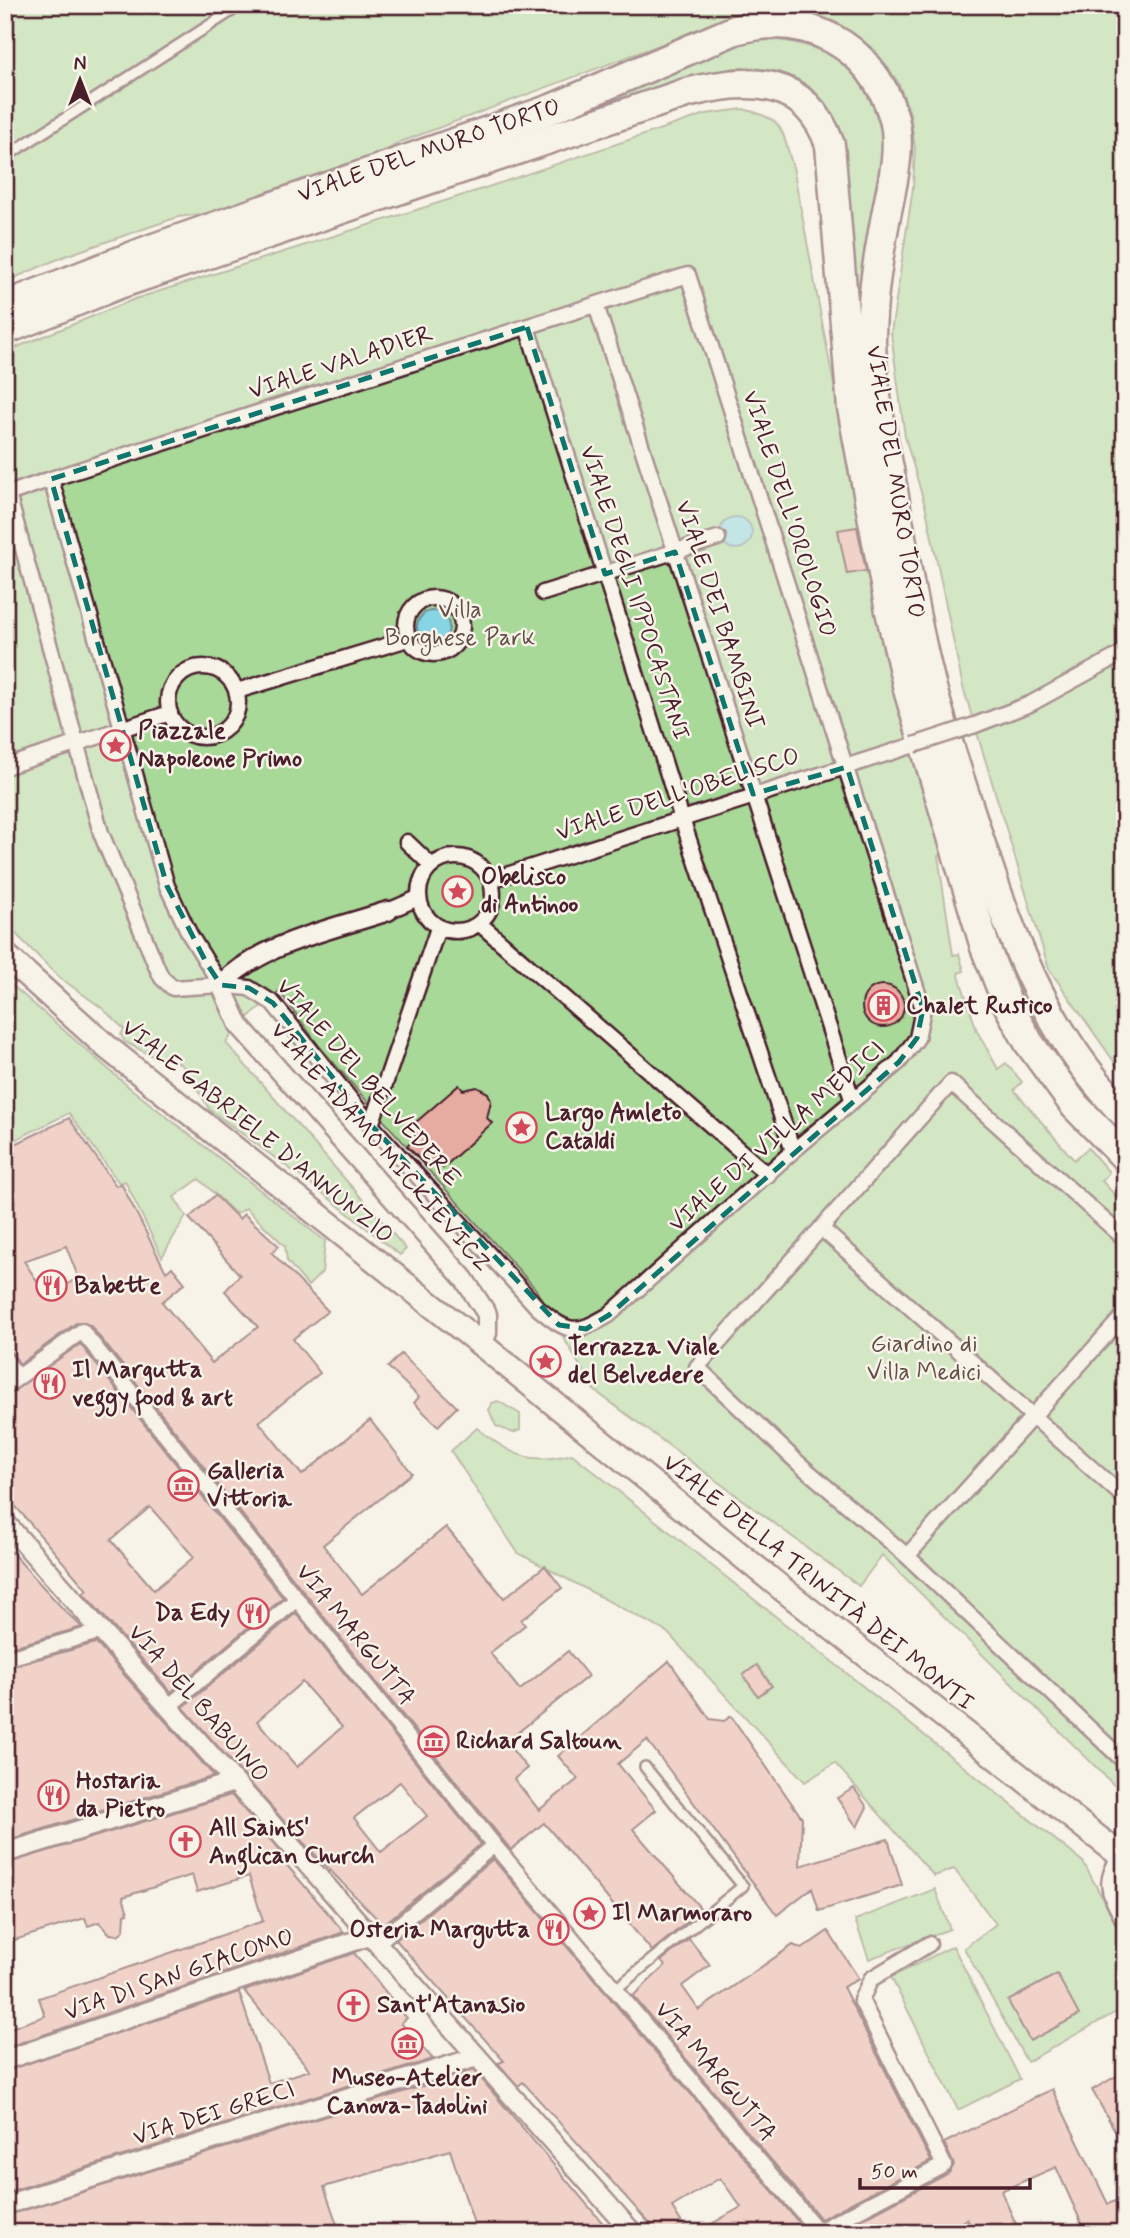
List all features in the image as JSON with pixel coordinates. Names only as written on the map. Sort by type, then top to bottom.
[{"type":"main road","name":"VIALE DEL MURO TORTO","points":[[5,306],[151,249],[551,109],[734,30],[761,24],[805,26],[824,33],[847,47],[863,61],[881,86],[895,124],[892,183],[873,295],[872,363],[906,568],[932,688],[985,859],[1032,983],[1067,1046],[1125,1114]]},
{"type":"main road","name":"VIALE DEL MURO TORTO","points":[[5,330],[119,284],[686,93],[727,84],[759,84],[783,90],[801,100],[814,114],[830,145],[836,183],[852,408],[895,637],[969,896],[994,973],[1019,1027],[1074,1106],[1125,1157]]},
{"type":"street","name":"VIALE VALADIER","points":[[75,744],[8,494],[688,275]]},
{"type":"street","name":"VIALE DELL'OROLOGIO","points":[[688,275],[846,767]]},
{"type":"street","name":"VIALE DEI BAMBINI","points":[[596,305],[852,1099]]},
{"type":"street","name":"VIALE DEGLI IPPOCASTANI","points":[[527,327],[682,819],[793,1151]]},
{"type":"street","points":[[51,479],[167,886],[190,935],[221,985],[240,966],[260,955],[418,898]]},
{"type":"street","points":[[543,593],[718,538]]},
{"type":"street","points":[[432,598],[442,599],[457,609],[462,627],[461,636],[451,649],[435,655],[427,654],[419,651],[408,639],[405,621],[415,605],[432,598]]},
{"type":"street","points":[[237,691],[408,639]]},
{"type":"street","name":"VIALE DELL'OBELISCO","points":[[491,880],[975,725],[1030,704],[1125,652]]},
{"type":"street","points":[[192,668],[214,668],[232,681],[237,691],[237,712],[224,730],[214,735],[203,737],[182,730],[170,713],[169,691],[182,673],[192,668]]},
{"type":"street","points":[[5,767],[170,713]]},
{"type":"street","name":"VIALE DEL BELVEDERE","points":[[75,744],[102,833],[162,978],[173,988],[181,989],[221,985],[249,988],[273,1003],[371,1125],[538,1308],[568,1330],[586,1329],[609,1315]]},
{"type":"street","name":"VIALE DI VILLA MEDICI","points":[[609,1315],[852,1099],[899,1062],[917,1038],[923,1009],[846,767]]},
{"type":"street","points":[[407,842],[432,866]]},
{"type":"street","points":[[444,859],[464,859],[483,868],[491,880],[492,903],[480,923],[460,931],[438,928],[428,920],[418,898],[424,875],[444,859]]},
{"type":"street","points":[[480,923],[768,1175]]},
{"type":"street","points":[[371,1125],[438,928]]},
{"type":"street","name":"VIALE GABRIELE D'ANNUNZIO","points":[[5,956],[108,1048],[482,1345]]},
{"type":"street","name":"VIALE ADAMO MICKIEVICZ","points":[[221,985],[240,1025],[443,1253],[476,1295],[488,1322],[482,1345]]},
{"type":"street","points":[[1125,1239],[951,1083],[697,1367],[796,1461],[907,1556],[1125,1762]]},
{"type":"street","points":[[821,1228],[1125,1498]]},
{"type":"street","points":[[907,1556],[1125,1314]]},
{"type":"street","name":"VIA MARGUTTA","points":[[5,1387],[82,1331],[494,1844],[816,2232]]},
{"type":"street","name":"VIALE DELLA TRINITÀ DEI MONTI","points":[[482,1345],[780,1587],[1123,1857]]},
{"type":"street","points":[[5,1359],[18,1377]]},
{"type":"street","name":"VIA DEL BABUINO","points":[[5,1522],[633,2233]]},
{"type":"street","points":[[168,1707],[297,1599]]},
{"type":"street","points":[[5,1659],[102,1631]]},
{"type":"street","points":[[5,1853],[234,1782]]},
{"type":"street","points":[[373,1940],[494,1844]]},
{"type":"street","points":[[1123,1857],[1112,1871],[1109,1883],[1125,1919]]},
{"type":"street","name":"VIA DI SAN GIACOMO","points":[[5,2060],[373,1940]]},
{"type":"street","points":[[816,2232],[944,2165],[861,2000],[871,1979],[929,1944]]},
{"type":"street","name":"VIA DEI GRECI","points":[[5,2205],[477,2057]]},
{"type":"lane","points":[[5,157],[242,5]]},
{"type":"lane","points":[[617,1989],[743,1886],[645,1767]]},
{"type":"highlighted area","points":[[527,327],[605,574],[675,552],[753,794],[847,767],[923,1009],[917,1038],[899,1062],[609,1315],[586,1329],[559,1325],[371,1125],[273,1003],[249,988],[221,985],[207,964],[167,886],[51,479]]},
{"type":"green space","points":[[5,5],[1125,5],[1125,1077],[1049,969],[963,687],[926,509],[905,437],[891,333],[913,188],[915,148],[910,113],[898,82],[875,50],[836,22],[798,11],[734,17],[398,143],[366,165],[243,209],[178,217],[65,256],[5,282]]},
{"type":"green space","points":[[765,39],[811,47],[830,55],[858,81],[869,98],[877,119],[884,143],[856,336],[849,193],[840,136],[830,112],[816,93],[796,78],[768,70],[733,68],[538,130],[742,42]]},
{"type":"green space","name":"Villa Borghese Park","points":[[743,109],[774,121],[783,134],[793,167],[878,620],[944,854],[938,856],[953,955],[959,954],[964,971],[958,973],[977,1031],[998,1069],[1006,1063],[1022,1082],[1014,1090],[1074,1160],[1088,1148],[1109,1172],[1102,1181],[1125,1206],[1125,1796],[882,1555],[859,1586],[594,1390],[535,1288],[320,1047],[279,991],[239,1025],[226,1043],[406,1249],[400,1255],[320,1191],[210,1110],[183,1066],[176,1061],[154,1057],[125,1042],[121,1035],[124,1029],[102,1008],[59,977],[5,923],[5,352],[135,299],[473,192],[706,114]]},
{"type":"green space","points":[[5,979],[130,1088],[325,1241],[322,1272],[308,1286],[287,1261],[285,1246],[246,1208],[236,1214],[199,1179],[174,1197],[186,1216],[162,1257],[125,1181],[119,1183],[69,1113],[5,1145]]},
{"type":"green space","points":[[498,1401],[520,1414],[520,1430],[513,1433],[496,1426],[489,1410],[492,1403]]},
{"type":"green space","points":[[477,1428],[500,1445],[521,1455],[544,1459],[572,1454],[1083,1862],[1125,1940],[1125,2007],[1027,2062],[964,1948],[996,1924],[954,1869],[934,1876],[835,1763],[805,1782],[667,1632],[518,1553],[451,1451]]},
{"type":"green space","points":[[935,1889],[950,1929],[869,1959],[855,1920]]},
{"type":"green space","points":[[953,1946],[1020,2079],[958,2110],[891,1977]]},
{"type":"water","points":[[736,517],[747,522],[752,533],[747,544],[736,549],[725,544],[720,533],[725,522]]},
{"type":"water","points":[[433,611],[444,616],[449,627],[444,638],[433,643],[422,638],[417,627],[422,616]]},
{"type":"building","points":[[857,527],[866,571],[847,574],[838,530]]},
{"type":"building","name":"Chalet Rustico","points":[[883,985],[898,991],[904,1006],[898,1021],[883,1027],[868,1021],[862,1006],[868,991]]},
{"type":"building","points":[[459,1085],[463,1090],[477,1087],[488,1093],[491,1101],[487,1118],[492,1123],[443,1168],[434,1159],[426,1166],[407,1146],[417,1138],[408,1129]]},
{"type":"building","points":[[69,1118],[116,1186],[121,1183],[166,1272],[172,1267],[185,1283],[162,1302],[212,1363],[258,1327],[225,1291],[240,1275],[189,1218],[215,1195],[239,1219],[244,1214],[279,1246],[272,1253],[328,1311],[293,1339],[320,1373],[259,1422],[302,1475],[370,1420],[412,1473],[323,1545],[362,1594],[446,1527],[504,1598],[545,1566],[562,1588],[521,1620],[525,1625],[490,1653],[520,1690],[568,1651],[588,1676],[506,1742],[527,1768],[514,1779],[539,1810],[578,1779],[558,1756],[669,1661],[710,1719],[724,1721],[731,1716],[802,1818],[800,1866],[888,1839],[902,1885],[819,1911],[812,1888],[777,1915],[647,1740],[618,1764],[656,1810],[633,1829],[702,1910],[652,1951],[544,1823],[511,1850],[90,1325],[76,1323],[20,1364],[12,1353],[5,1350],[5,1149]],"holes":[[[66,1246],[78,1277],[48,1298],[24,1261]]]},
{"type":"building","points":[[80,1344],[283,1598],[171,1692],[83,1593],[87,1590],[5,1494],[5,1397]],"holes":[[[150,1507],[194,1557],[154,1590],[111,1540]]]},
{"type":"building","points":[[401,1354],[457,1407],[438,1426],[414,1403],[419,1397],[388,1367]]},
{"type":"building","points":[[5,1545],[64,1610],[82,1627],[5,1649]]},
{"type":"building","points":[[296,1613],[481,1844],[383,1925],[299,1838],[183,1707]],"holes":[[[302,1682],[342,1727],[297,1767],[257,1721]],[[400,1782],[427,1816],[381,1852],[354,1818]]]},
{"type":"building","points":[[96,1643],[214,1776],[5,1841],[5,1668]]},
{"type":"building","points":[[757,1665],[772,1686],[758,1696],[743,1675]]},
{"type":"building","points":[[854,1788],[867,1807],[857,1827],[837,1798]]},
{"type":"building","points":[[231,1795],[282,1853],[279,1856],[344,1932],[5,2048],[5,2030],[45,2016],[39,1998],[263,1921],[249,1876],[197,1892],[192,1875],[123,1897],[128,1913],[125,1914],[124,1930],[118,1935],[110,1934],[99,1922],[88,1926],[85,1918],[5,1943],[5,1864]]},
{"type":"building","points":[[493,1859],[805,2233],[696,2233],[741,2207],[720,2178],[672,2207],[688,2233],[658,2233],[523,2082],[518,2086],[498,2063],[504,2061],[396,1940]]},
{"type":"building","points":[[828,1931],[859,1979],[843,1987],[931,2161],[821,2219],[633,1996],[665,1966],[661,1961],[689,1939],[710,1965],[682,1986],[699,2010],[793,1945],[802,1949]]},
{"type":"building","points":[[354,1953],[407,2018],[401,2023],[433,2059],[5,2193],[5,2071],[239,1992],[269,2083],[310,2070],[244,1991]]},
{"type":"building","points":[[1057,1974],[1079,2015],[1030,2041],[1008,2001]]},
{"type":"building","points":[[474,2070],[611,2233],[477,2233],[450,2150],[324,2187],[340,2233],[5,2233],[5,2216]]},
{"type":"building","points":[[1125,2071],[1125,2148],[1092,2090]]},
{"type":"building","points":[[1052,2089],[1108,2204],[1125,2197],[1125,2233],[1086,2233],[1056,2167],[1001,2191],[1020,2233],[974,2233],[967,2219],[943,2233],[836,2233],[949,2173],[954,2165],[944,2143]]},
{"type":"place","name":"Piazzale Napoleone Primo","points":[[115,745]]},
{"type":"place","name":"Obelisco di Antinoo","points":[[458,891]]},
{"type":"place","name":"Chalet Rustico","points":[[883,1006]]},
{"type":"place","name":"Largo Amleto Cataldi","points":[[522,1127]]},
{"type":"place","name":"Babette","points":[[51,1286]]},
{"type":"place","name":"Terrazza Viale del Belvedere","points":[[545,1361]]},
{"type":"place","name":"Il Margutta veggy food & art","points":[[49,1384]]},
{"type":"place","name":"Galleria Vittoria","points":[[184,1485]]},
{"type":"place","name":"Da Edy","points":[[253,1613]]},
{"type":"place","name":"Richard Saltoun","points":[[433,1741]]},
{"type":"place","name":"Hostaria da Pietro","points":[[53,1795]]},
{"type":"place","name":"All Saints' Anglican Church","points":[[186,1842]]},
{"type":"place","name":"Il Marmoraro","points":[[589,1913]]},
{"type":"place","name":"Osteria Margutta","points":[[553,1930]]},
{"type":"place","name":"Sant'Atanasio","points":[[354,2005]]},
{"type":"place","name":"Museo-Atelier Canova-Tadolini","points":[[407,2044]]},
{"type":"park label","name":"Giardino di Villa Medici","points":[[924,1358]]}]
